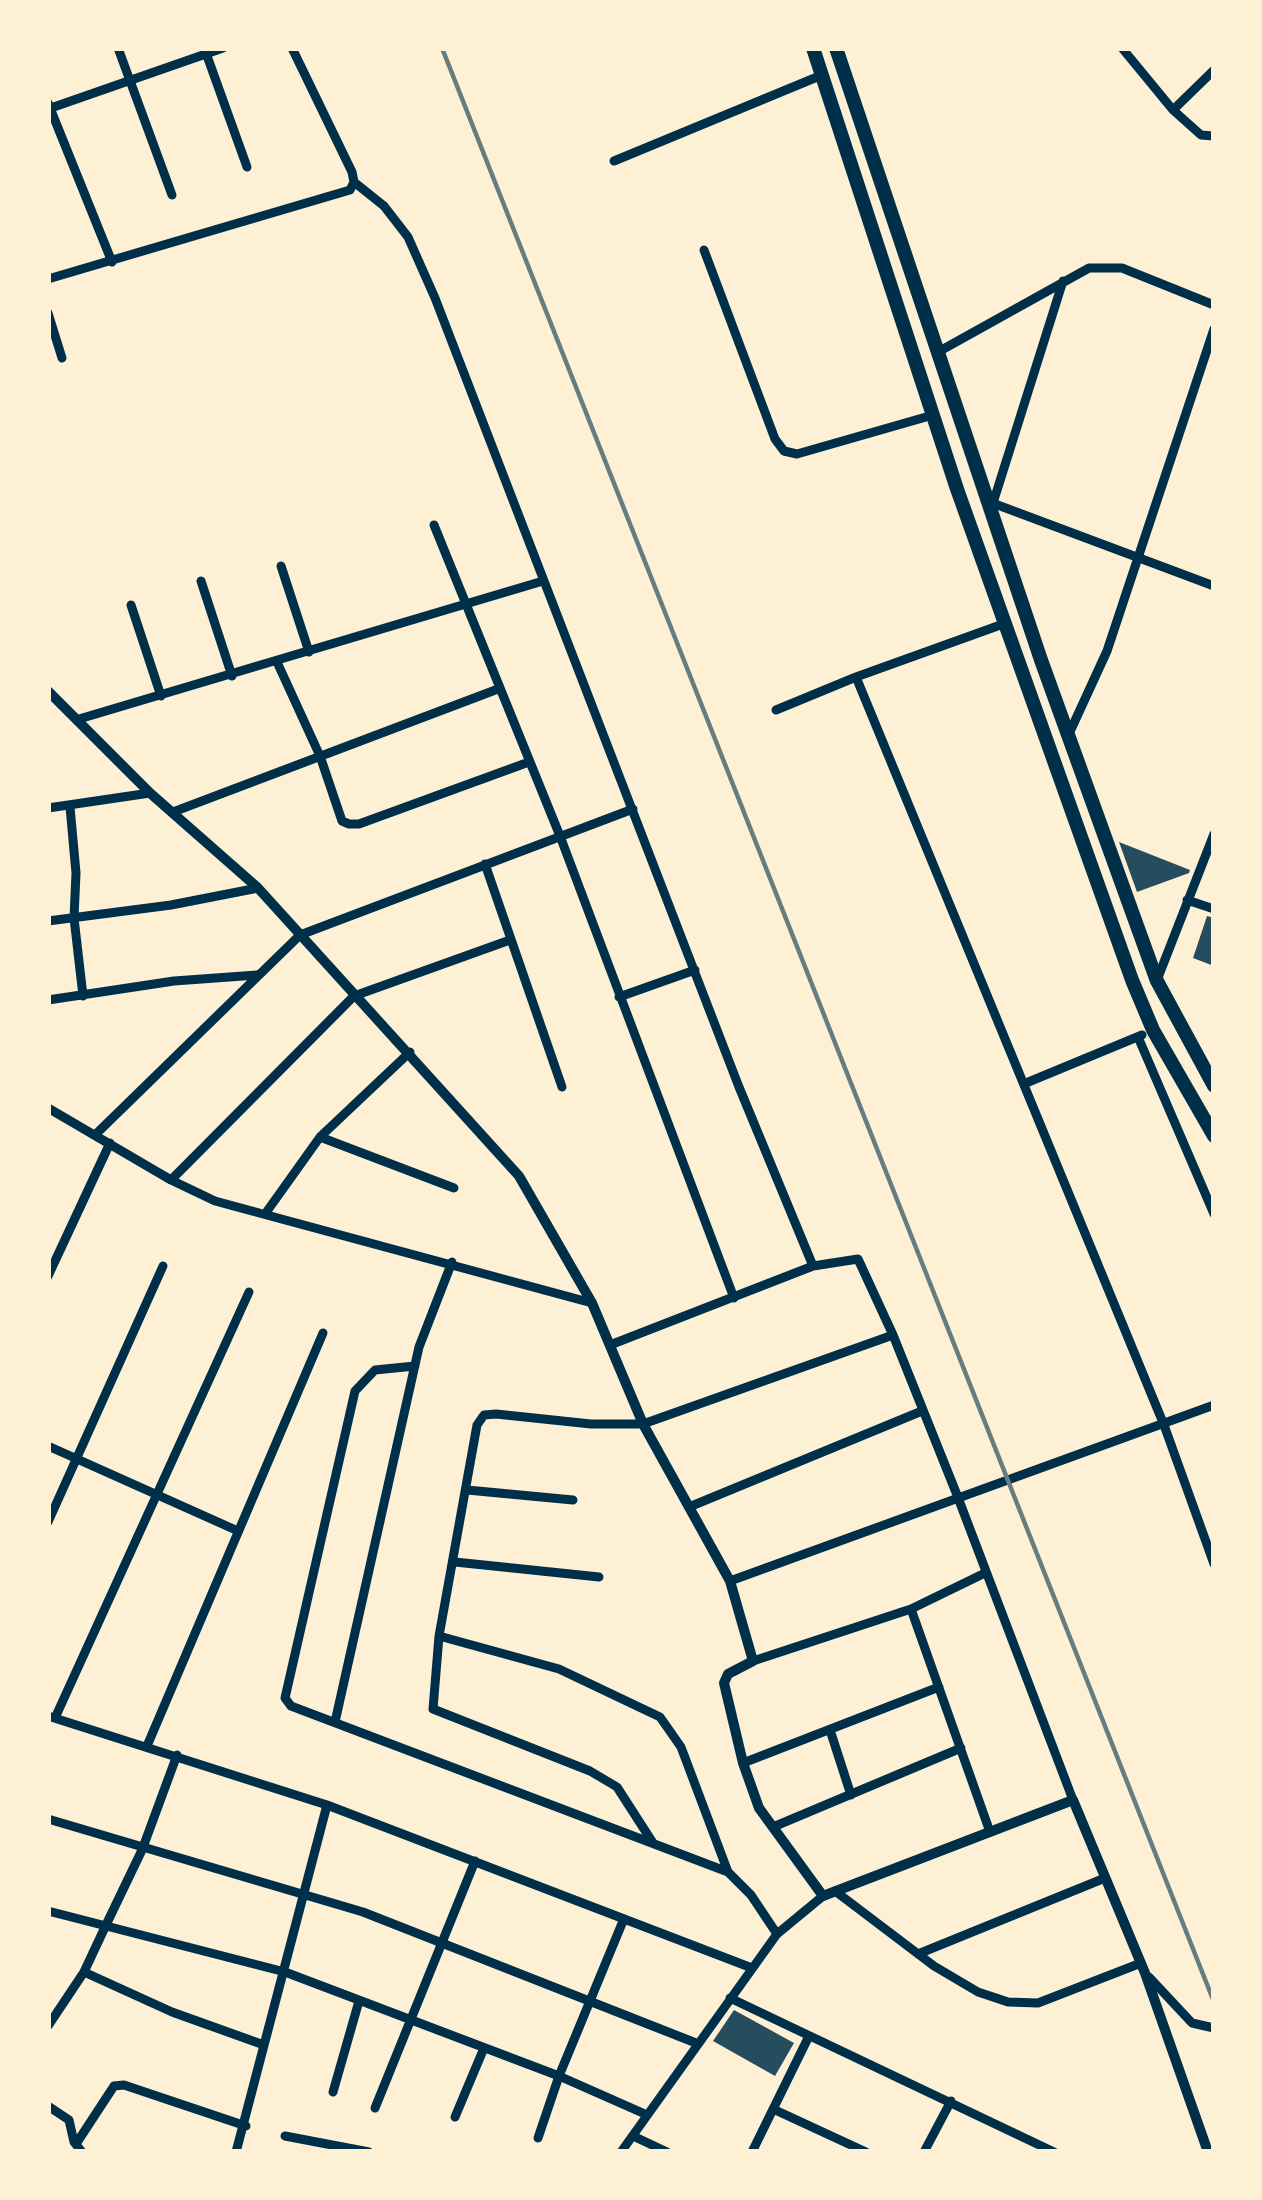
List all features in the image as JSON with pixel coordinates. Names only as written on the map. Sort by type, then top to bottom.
[{"type":"main road","points":[[813,48],[1145,1033],[1214,1136]]},
{"type":"main road","points":[[836,48],[1068,736],[1157,981],[1214,1085]]},
{"type":"street","points":[[118,48],[172,195]]},
{"type":"street","points":[[112,262],[49,107],[223,48]]},
{"type":"street","points":[[292,48],[354,182],[384,206],[408,237],[813,1266]]},
{"type":"street","points":[[1122,48],[1173,110],[1202,135],[1214,136]]},
{"type":"street","points":[[205,51],[247,167]]},
{"type":"street","points":[[1173,110],[1214,70]]},
{"type":"street","points":[[614,161],[822,75]]},
{"type":"street","points":[[48,279],[341,195],[354,182]]},
{"type":"street","points":[[704,250],[784,452],[797,454],[933,415]]},
{"type":"street","points":[[938,352],[1090,268],[1122,268],[1214,305]]},
{"type":"street","points":[[1063,280],[990,502],[1214,586]]},
{"type":"street","points":[[48,313],[62,358]]},
{"type":"street","points":[[1068,736],[1107,651],[1214,329]]},
{"type":"street","points":[[434,525],[560,836],[734,1298]]},
{"type":"street","points":[[280,566],[309,652]]},
{"type":"street","points":[[201,581],[232,676]]},
{"type":"street","points":[[79,719],[543,581]]},
{"type":"street","points":[[131,604],[161,696]]},
{"type":"street","points":[[776,710],[1006,623]]},
{"type":"street","points":[[277,662],[320,756],[342,821],[349,824],[529,762]]},
{"type":"street","points":[[856,677],[1026,1083],[1164,1425],[1214,1564]]},
{"type":"street","points":[[172,812],[498,688]]},
{"type":"street","points":[[48,691],[150,793],[258,888],[519,1176],[592,1303],[643,1424],[730,1580],[753,1661]]},
{"type":"street","points":[[48,808],[150,793]]},
{"type":"street","points":[[70,807],[82,996]]},
{"type":"street","points":[[95,1136],[300,935],[633,809]]},
{"type":"street","points":[[1157,981],[1214,834]]},
{"type":"street","points":[[485,864],[562,1087]]},
{"type":"street","points":[[48,921],[258,888]]},
{"type":"street","points":[[1186,900],[1214,909]]},
{"type":"street","points":[[171,1180],[354,996],[510,940]]},
{"type":"street","points":[[619,997],[695,970]]},
{"type":"street","points":[[48,1000],[174,981],[258,975]]},
{"type":"street","points":[[1026,1083],[1145,1033],[1214,1214]]},
{"type":"street","points":[[265,1214],[320,1136],[410,1052]]},
{"type":"street","points":[[48,1108],[215,1201],[592,1303]]},
{"type":"street","points":[[320,1136],[454,1188]]},
{"type":"street","points":[[48,1276],[110,1143]]},
{"type":"street","points":[[610,1346],[813,1266],[859,1259],[1143,1968],[1208,2152]]},
{"type":"street","points":[[335,1722],[419,1347],[452,1262]]},
{"type":"street","points":[[48,1522],[163,1266]]},
{"type":"street","points":[[249,1292],[52,1717],[327,1805],[752,1968]]},
{"type":"street","points":[[147,1746],[322,1333]]},
{"type":"street","points":[[653,1843],[617,1786],[590,1771],[436,1712],[432,1702],[439,1636],[477,1425],[484,1415],[643,1424],[893,1335]]},
{"type":"street","points":[[415,1366],[375,1370],[355,1391],[285,1699],[291,1706],[728,1872],[780,1931]]},
{"type":"street","points":[[730,1580],[1214,1405]]},
{"type":"street","points":[[689,1507],[922,1411]]},
{"type":"street","points":[[48,1446],[238,1531]]},
{"type":"street","points":[[467,1490],[573,1500]]},
{"type":"street","points":[[455,1562],[599,1577]]},
{"type":"street","points":[[986,1573],[911,1609],[753,1661],[728,1674],[724,1682],[743,1763],[760,1808],[825,1896],[978,1992],[1008,2002],[1038,2003],[1143,1968]]},
{"type":"street","points":[[911,1609],[990,1832]]},
{"type":"street","points":[[439,1636],[559,1669],[660,1717],[680,1747],[728,1872]]},
{"type":"street","points":[[743,1763],[939,1687]]},
{"type":"street","points":[[830,1730],[850,1795]]},
{"type":"street","points":[[773,1828],[961,1748]]},
{"type":"street","points":[[48,2026],[53,2011],[84,1972],[142,1850],[177,1755]]},
{"type":"street","points":[[621,2152],[780,1931],[825,1896],[1072,1800]]},
{"type":"street","points":[[236,2152],[327,1805]]},
{"type":"street","points":[[48,1819],[142,1850],[304,1892],[441,1940],[696,2043]]},
{"type":"street","points":[[375,2108],[475,1861]]},
{"type":"street","points":[[918,1954],[1105,1878]]},
{"type":"street","points":[[48,1911],[285,1972],[559,2076],[645,2114]]},
{"type":"street","points":[[538,2138],[623,1921]]},
{"type":"street","points":[[1143,1968],[1192,2023],[1214,2029]]},
{"type":"street","points":[[84,1972],[172,2012],[265,2045]]},
{"type":"street","points":[[730,1998],[1054,2152]]},
{"type":"street","points":[[333,2092],[359,2001]]},
{"type":"street","points":[[752,2152],[809,2036]]},
{"type":"street","points":[[455,2117],[484,2048]]},
{"type":"street","points":[[79,2148],[114,2086],[124,2085],[246,2126]]},
{"type":"street","points":[[923,2152],[951,2101]]},
{"type":"street","points":[[48,2106],[69,2120],[79,2148]]},
{"type":"street","points":[[773,2109],[866,2152]]},
{"type":"street","points":[[285,2136],[369,2152]]},
{"type":"street","points":[[633,2136],[667,2152]]},
{"type":"street","points":[[1014,2152],[1022,2137]]},
{"type":"building","points":[[1119,842],[1190,870],[1189,873],[1137,892]]},
{"type":"building","points":[[1207,916],[1214,918],[1214,966],[1193,958]]},
{"type":"building","points":[[734,2010],[794,2043],[775,2076],[713,2041]]},
{"type":"railway","points":[[442,48],[1214,2002]]}]
